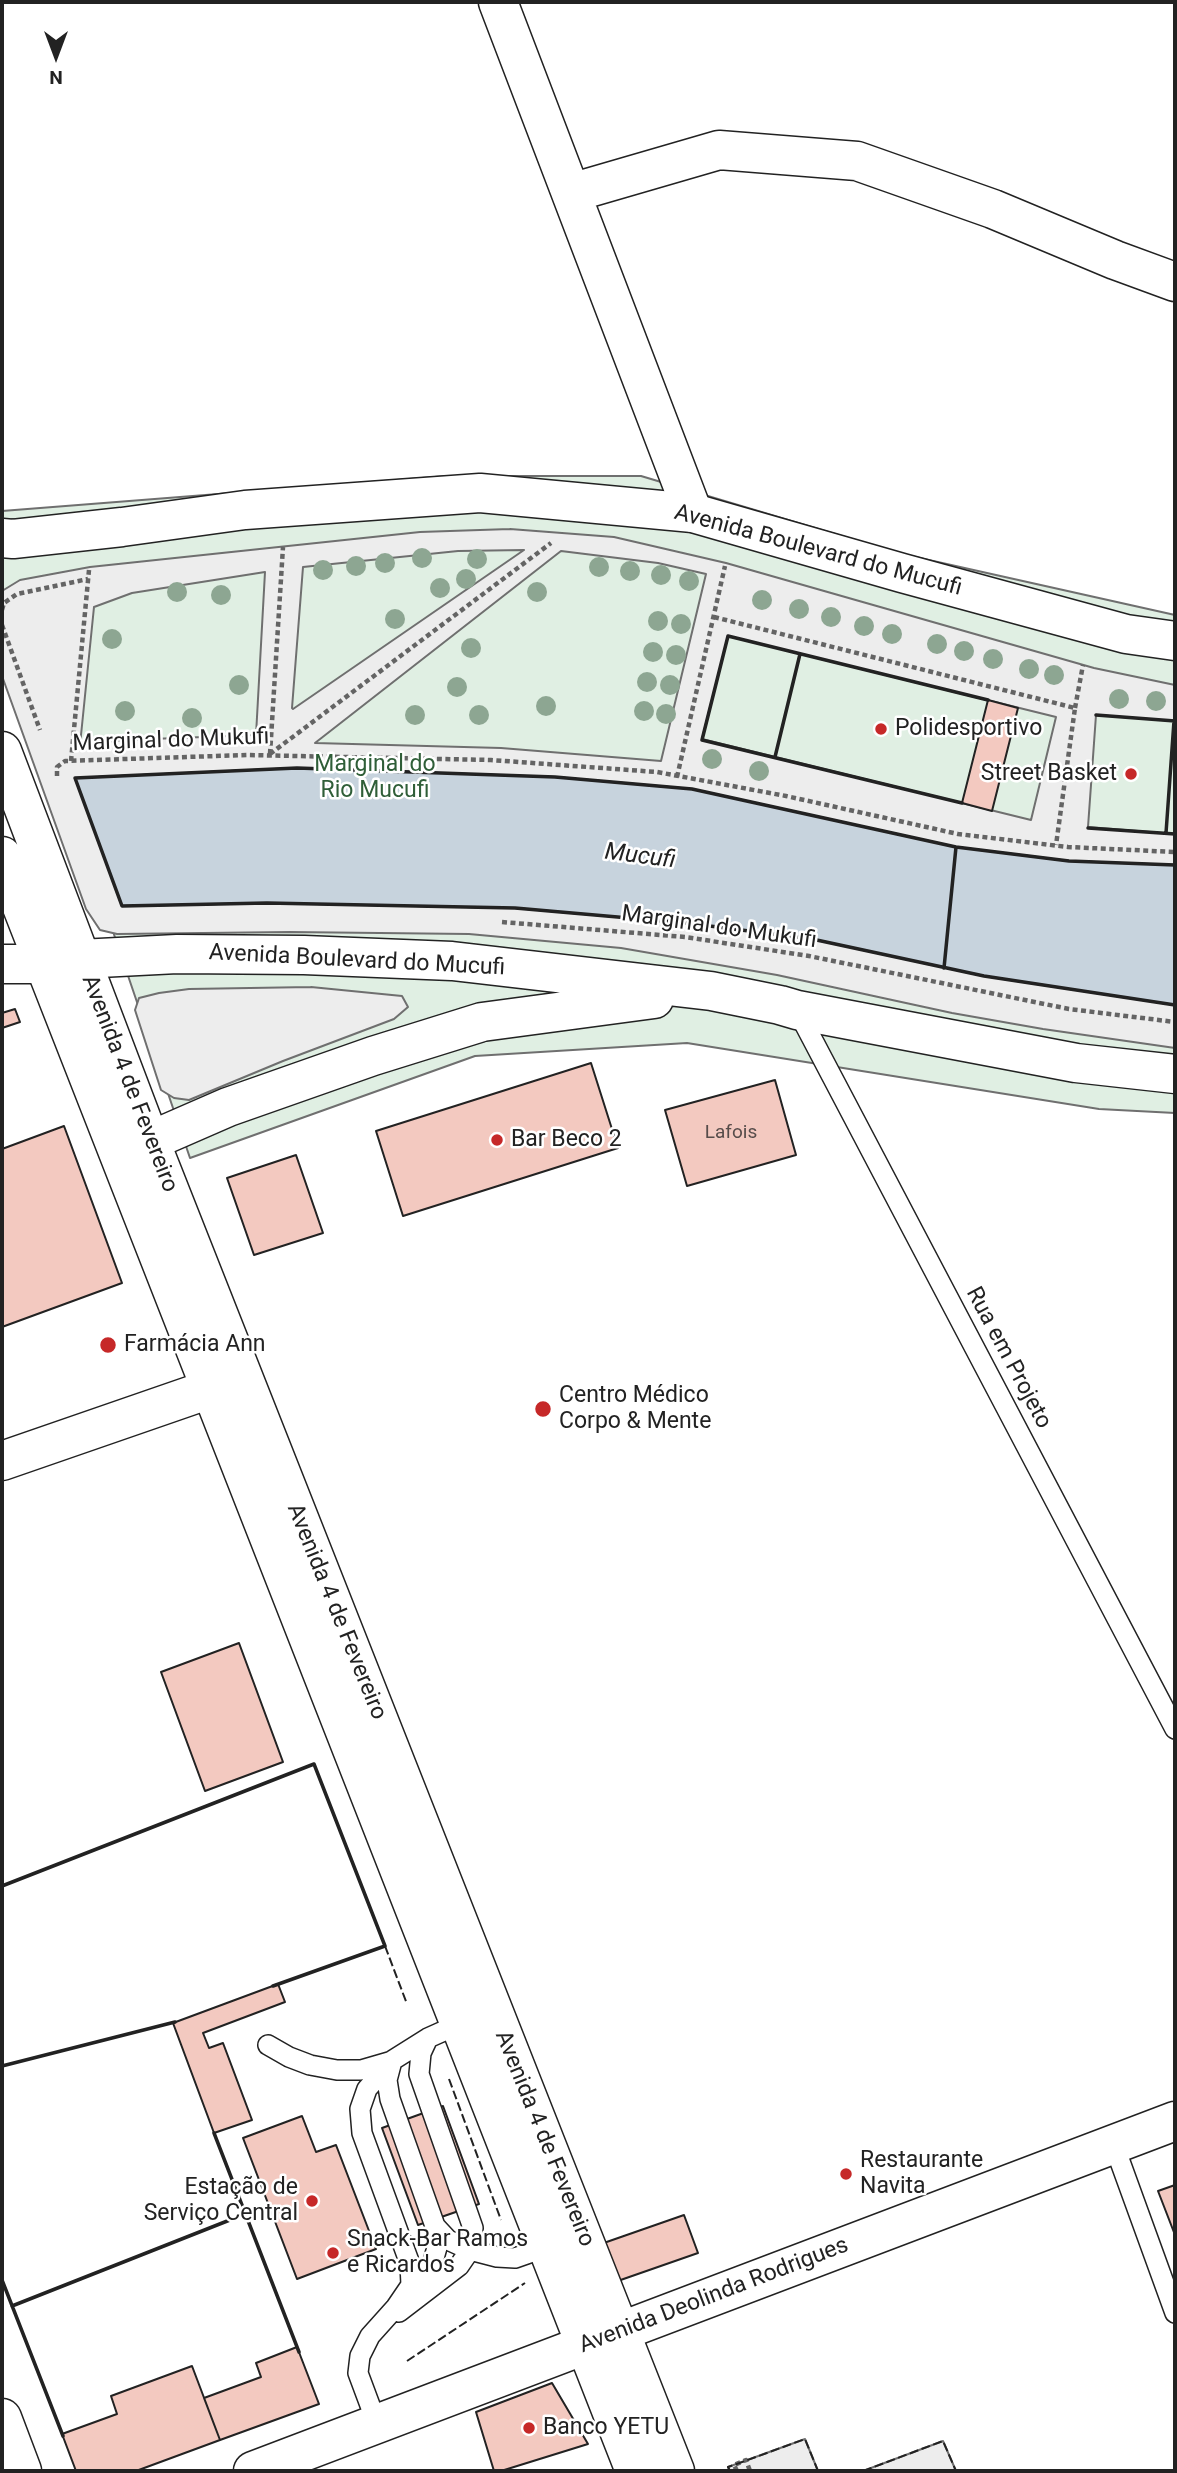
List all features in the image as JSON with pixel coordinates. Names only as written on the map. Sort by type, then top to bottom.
[{"type":"street","points":[[498,2],[693,513]]},
{"type":"street","points":[[571,193],[719,150],[857,161],[993,209],[1175,282]]},
{"type":"street","name":"Avenida Boulevard do Mucufi","points":[[2,538],[122,527],[245,510],[480,493],[693,513],[1126,634],[1175,641]]},
{"type":"street","name":"Avenida Boulevard do Mucufi","points":[[2,567],[15,558],[122,527]]},
{"type":"street","name":"Avenida 4 de Fevereiro","points":[[4,756],[57,950],[210,1389],[460,2024],[564,2239],[603,2339],[675,2471]]},
{"type":"street","name":"Avenida 4 de Fevereiro","points":[[2,856],[57,950],[150,1140],[460,2024]]},
{"type":"street","name":"Avenida Boulevard do Mucufi","points":[[2,964],[57,950],[452,961],[711,991],[1076,1063],[1175,1074]]},
{"type":"street","name":"Avenida Boulevard do Mucufi","points":[[150,1140],[228,1107],[373,1056],[482,1022],[711,991]]},
{"type":"street","points":[[2,1461],[210,1389]]},
{"type":"street","name":"Avenida Deolinda Rodrigues","points":[[253,2471],[1175,2121]]},
{"type":"street","name":"Avenida 4 de Fevereiro","points":[[603,2339],[635,2471]]},
{"type":"street","points":[[2,2418],[22,2471]]},
{"type":"lane","name":"Rua em Projeto","points":[[797,1010],[1175,1729]]},
{"type":"lane","points":[[268,2045],[310,2065],[337,2070],[361,2070],[393,2060],[460,2024]]},
{"type":"lane","points":[[370,2336],[459,2266],[470,2250],[473,2228],[419,2074],[421,2053],[460,2024]]},
{"type":"lane","points":[[393,2060],[387,2080],[390,2099],[435,2226],[438,2244],[432,2265],[405,2307]]},
{"type":"lane","points":[[377,2424],[358,2373],[360,2356],[370,2336],[411,2285],[410,2264],[362,2133],[360,2109],[367,2089],[393,2060]]},
{"type":"lane","points":[[1114,2145],[1175,2313]]},
{"type":"lane","points":[[435,2226],[448,2240],[470,2250],[497,2257],[515,2258],[564,2239]]},
{"type":"path","points":[[270,755],[553,542]]},
{"type":"path","points":[[270,755],[283,546]]},
{"type":"path","points":[[677,776],[726,564]]},
{"type":"path","points":[[71,761],[90,567]]},
{"type":"path","points":[[2,610],[4,603],[18,594],[88,579]]},
{"type":"path","points":[[714,617],[1075,708]]},
{"type":"path","points":[[2,625],[44,739]]},
{"type":"path","points":[[1056,845],[1083,665]]},
{"type":"path","name":"Marginal do Mukufi","points":[[53,764],[57,776],[57,767],[65,761],[270,755],[491,760],[657,772],[786,796],[958,834],[1056,845],[1175,852]]},
{"type":"path","name":"Marginal do Mukufi","points":[[500,922],[685,937],[809,956],[1069,1009],[1175,1022]]},
{"type":"path","points":[[737,2471],[734,2465],[746,2460],[750,2471]]},
{"type":"green space","name":"Marginal do Rio Mucufi","points":[[447,476],[641,476],[902,554],[1175,615],[1175,1113],[1099,1109],[687,1043],[475,1056],[190,1158],[2,605],[2,511]]},
{"type":"shaded area","points":[[510,529],[614,537],[726,563],[1094,668],[1175,685],[1175,721],[1096,715],[1088,827],[1175,834],[1175,865],[1069,861],[956,847],[692,789],[555,777],[297,768],[76,778],[122,906],[267,903],[515,908],[686,923],[812,939],[984,976],[1175,1005],[1175,1048],[952,1013],[777,975],[621,948],[469,934],[117,934],[100,930],[86,909],[2,676],[2,591],[20,580],[90,567],[420,532]],"holes":[[[524,550],[292,708],[303,567],[458,551]],[[561,551],[658,563],[706,574],[661,761],[501,748],[315,743]],[[265,572],[256,735],[125,740],[80,745],[94,607],[132,593]],[[728,636],[1056,717],[1031,820],[702,739]]]},
{"type":"shaded area","points":[[311,987],[402,996],[408,1007],[394,1019],[189,1100],[174,1098],[161,1090],[135,1010],[139,998],[189,989]]},
{"type":"shaded area","points":[[805,2439],[818,2471],[730,2471],[728,2467]]},
{"type":"shaded area","points":[[943,2441],[956,2471],[863,2471]]},
{"type":"water","name":"Mucufi","points":[[297,768],[555,777],[692,789],[956,847],[1069,861],[1175,865],[1175,1005],[984,976],[812,939],[686,923],[515,908],[267,903],[122,906],[75,778]]},
{"type":"building","points":[[988,700],[1018,708],[992,811],[962,803]]},
{"type":"building","points":[[15,1009],[20,1022],[2,1028],[2,1013]]},
{"type":"building","name":"Bar Beco 2","points":[[591,1063],[618,1148],[403,1216],[376,1131]]},
{"type":"building","points":[[775,1080],[796,1155],[687,1186],[665,1110]]},
{"type":"building","points":[[64,1126],[122,1283],[2,1327],[2,1149]]},
{"type":"building","points":[[296,1155],[323,1233],[254,1255],[227,1178]]},
{"type":"building","points":[[239,1643],[283,1762],[205,1791],[161,1672]]},
{"type":"building","points":[[278,1984],[285,2002],[203,2033],[209,2048],[223,2043],[252,2120],[214,2133],[173,2023]]},
{"type":"building","points":[[443,2106],[479,2204],[418,2225],[382,2128]]},
{"type":"building","name":"Estação de Serviço Central","points":[[302,2116],[316,2152],[336,2145],[376,2249],[297,2279],[243,2138]]},
{"type":"building","points":[[1175,2185],[1175,2235],[1158,2191]]},
{"type":"building","points":[[684,2215],[698,2253],[612,2283],[598,2245]]},
{"type":"building","points":[[297,2347],[319,2404],[220,2440],[204,2398],[261,2377],[256,2363]]},
{"type":"building","points":[[192,2366],[220,2440],[136,2471],[76,2471],[62,2434],[117,2414],[111,2396]]},
{"type":"building","name":"Banco YETU","points":[[552,2383],[588,2444],[494,2471],[476,2412]]},
{"type":"fence","points":[[385,1946],[407,2004]]},
{"type":"fence","points":[[449,2079],[501,2220]]},
{"type":"fence","points":[[407,2361],[525,2283]]},
{"type":"fence","points":[[730,2471],[728,2467],[805,2439],[818,2471]]},
{"type":"fence","points":[[863,2471],[943,2441],[956,2471]]},
{"type":"wall","points":[[962,803],[702,740],[728,636],[988,700]]},
{"type":"wall","points":[[775,757],[800,654]]},
{"type":"wall","points":[[1096,715],[1175,721]]},
{"type":"wall","points":[[1166,833],[1174,721]]},
{"type":"wall","points":[[1175,865],[1069,861],[956,847],[692,789],[555,777],[297,768],[75,778],[122,906],[267,903],[515,908],[686,923],[812,939],[984,976],[1175,1005]]},
{"type":"wall","points":[[1088,828],[1175,834]]},
{"type":"wall","points":[[944,968],[956,847]]},
{"type":"wall","points":[[2,1886],[314,1764],[385,1946],[273,1986]]},
{"type":"wall","points":[[2,2066],[175,2022]]},
{"type":"wall","points":[[214,2133],[299,2352]]},
{"type":"wall","points":[[12,2306],[245,2214]]},
{"type":"wall","points":[[2,2280],[63,2436]]},
{"type":"place","name":"Polidesportivo","points":[[881,729]]},
{"type":"place","name":"Street Basket","points":[[1131,774]]},
{"type":"place","name":"Bar Beco 2","points":[[497,1140]]},
{"type":"place","name":"Farmácia Ann","points":[[108,1345]]},
{"type":"place","name":"Centro Médico Corpo & Mente","points":[[543,1409]]},
{"type":"place","name":"Restaurante Navita","points":[[846,2174]]},
{"type":"place","name":"Estação de Serviço Central","points":[[312,2201]]},
{"type":"place","name":"Snack-Bar Ramos e Ricardos","points":[[333,2253]]},
{"type":"place","name":"Banco YETU","points":[[529,2428]]}]
